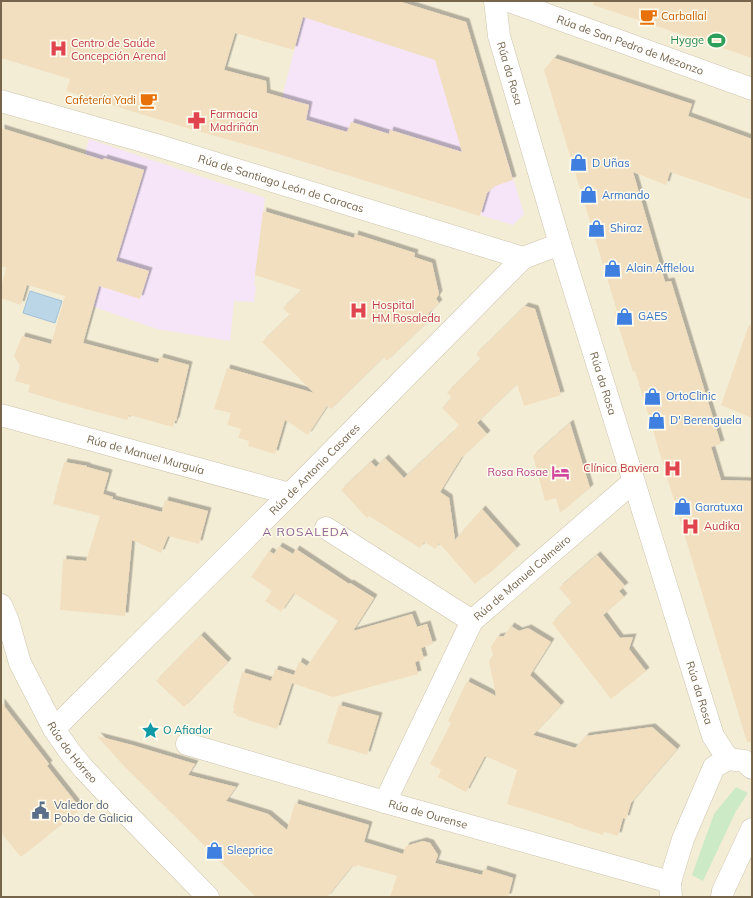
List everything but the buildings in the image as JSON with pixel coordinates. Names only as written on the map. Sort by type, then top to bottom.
[{"type":"street","name":"Rúa da Rosa","points":[[495,1],[499,36],[560,244],[713,736],[744,761]]},
{"type":"street","name":"Rúa de San Pedro de Mezonzo","points":[[509,1],[752,89]]},
{"type":"street","name":"Rúa de Santiago León de Caracas","points":[[1,101],[153,144],[523,258]]},
{"type":"street","points":[[523,258],[560,244]]},
{"type":"street","name":"Rúa de Antonio Casares","points":[[54,729],[290,494],[523,258]]},
{"type":"street","name":"Rúa de Manuel Murguía","points":[[1,415],[290,494]]},
{"type":"street","name":"Rúa de Manuel Colmeiro","points":[[385,802],[472,621],[633,482]]},
{"type":"street","points":[[326,528],[472,621]]},
{"type":"street","name":"Rúa do Hórreo","points":[[1,605],[8,621],[20,663],[54,729],[70,752],[97,783],[208,897]]},
{"type":"street","name":"Rúa do Hórreo","points":[[1,650],[20,663]]},
{"type":"street","name":"Rúa de Ourense","points":[[187,744],[385,802],[671,889]]},
{"type":"street","points":[[671,889],[683,839],[714,767],[744,761]]},
{"type":"street","points":[[722,897],[723,891],[752,829]]},
{"type":"shaded area","points":[[1,1],[752,1],[752,897],[1,897]]},
{"type":"shaded area","points":[[307,1],[466,24],[524,214],[513,225],[265,150],[282,98]]},
{"type":"shaded area","points":[[89,139],[265,198],[255,275],[254,285],[256,286],[254,302],[234,301],[230,341],[157,329],[72,299],[67,218]]},
{"type":"green space","points":[[736,787],[748,793],[736,811],[703,881],[692,875],[714,814]]},
{"type":"water","points":[[30,291],[62,301],[55,323],[23,313]]},
{"type":"place","name":"Carballal","points":[[648,16]]},
{"type":"place","name":"Hygge","points":[[717,40]]},
{"type":"place","name":"Centro de Saúde Concepción Arenal","points":[[58,49]]},
{"type":"place","name":"Cafetería Yadi","points":[[149,100]]},
{"type":"place","name":"Farmacia Madriñán","points":[[197,120]]},
{"type":"place","name":"D Uñas","points":[[579,163]]},
{"type":"place","name":"Armando","points":[[589,195]]},
{"type":"place","name":"Shiraz","points":[[597,228]]},
{"type":"place","name":"Alain Afflelou","points":[[613,268]]},
{"type":"place","name":"Hospital HM Rosaleda","points":[[359,311]]},
{"type":"place","name":"GAES","points":[[625,316]]},
{"type":"place","name":"OrtoClinic","points":[[653,396]]},
{"type":"place","name":"D' Berenguela","points":[[657,420]]},
{"type":"place","name":"Clínica Baviera","points":[[672,468]]},
{"type":"place","name":"Rosa Rosae","points":[[561,472]]},
{"type":"place","name":"Garatuxa","points":[[682,507]]},
{"type":"place","name":"Audika","points":[[691,526]]},
{"type":"place","name":"O Afiador","points":[[150,730]]},
{"type":"place","name":"Valedor do Pobo de Galicia","points":[[41,811]]},
{"type":"place","name":"Sleeprice","points":[[214,850]]},
{"type":"district","name":"A ROSALEDA","points":[[306,532]]}]
